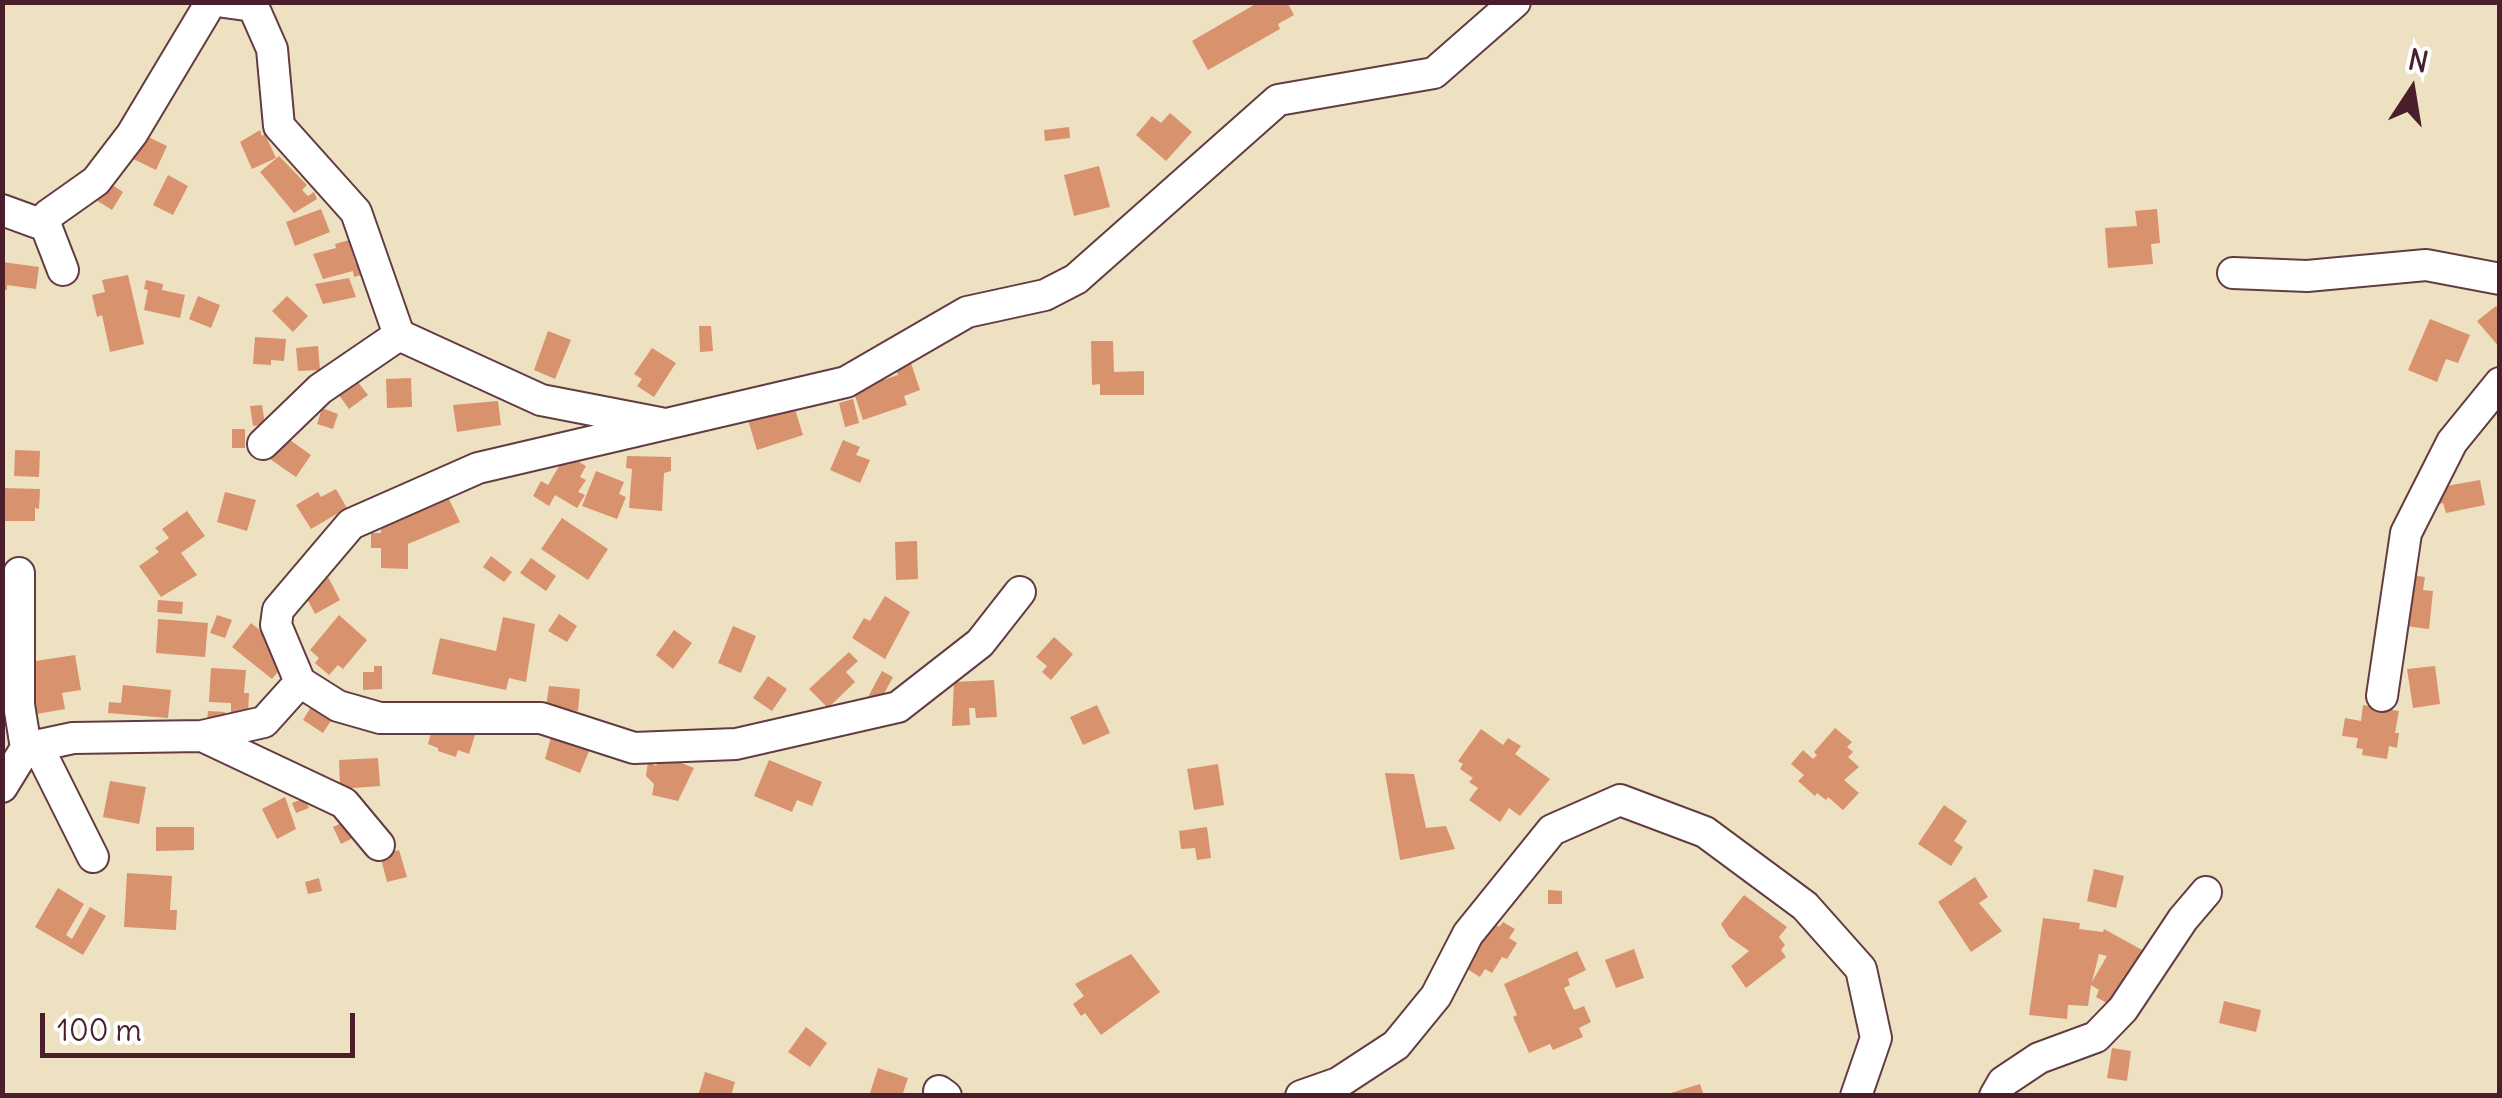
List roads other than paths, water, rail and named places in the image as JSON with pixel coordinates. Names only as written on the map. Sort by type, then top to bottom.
[{"type":"street","points":[[63,270],[46,226],[48,215],[96,180],[132,134],[211,2]]},
{"type":"street","points":[[224,2],[253,6],[272,49],[279,126],[356,212],[399,335],[541,400],[671,425]]},
{"type":"street","points":[[1020,592],[980,643],[898,707],[736,744],[634,748],[541,718],[380,718],[338,706],[300,682],[276,625],[278,610],[351,524],[478,468],[846,382],[968,312],[1044,296],[1076,279],[1278,100],[1434,73],[1515,2]]},
{"type":"street","points":[[2,210],[46,226]]},
{"type":"street","points":[[2233,273],[2307,276],[2426,265],[2500,279]]},
{"type":"street","points":[[262,444],[320,388],[399,335]]},
{"type":"street","points":[[2382,696],[2406,533],[2452,442],[2500,383]]},
{"type":"street","points":[[2,787],[26,748],[19,705],[19,573]]},
{"type":"street","points":[[26,748],[72,738],[202,736],[264,722],[300,682]]},
{"type":"street","points":[[202,736],[344,803],[379,845]]},
{"type":"street","points":[[26,748],[42,755],[93,857]]},
{"type":"street","points":[[1301,1096],[1338,1083],[1396,1045],[1436,996],[1468,934],[1552,830],[1620,800],[1705,832],[1805,906],[1861,968],[1876,1038],[1856,1096]]},
{"type":"street","points":[[1995,1096],[2004,1082],[2040,1058],[2096,1037],[2123,1009],[2206,892]]}]
